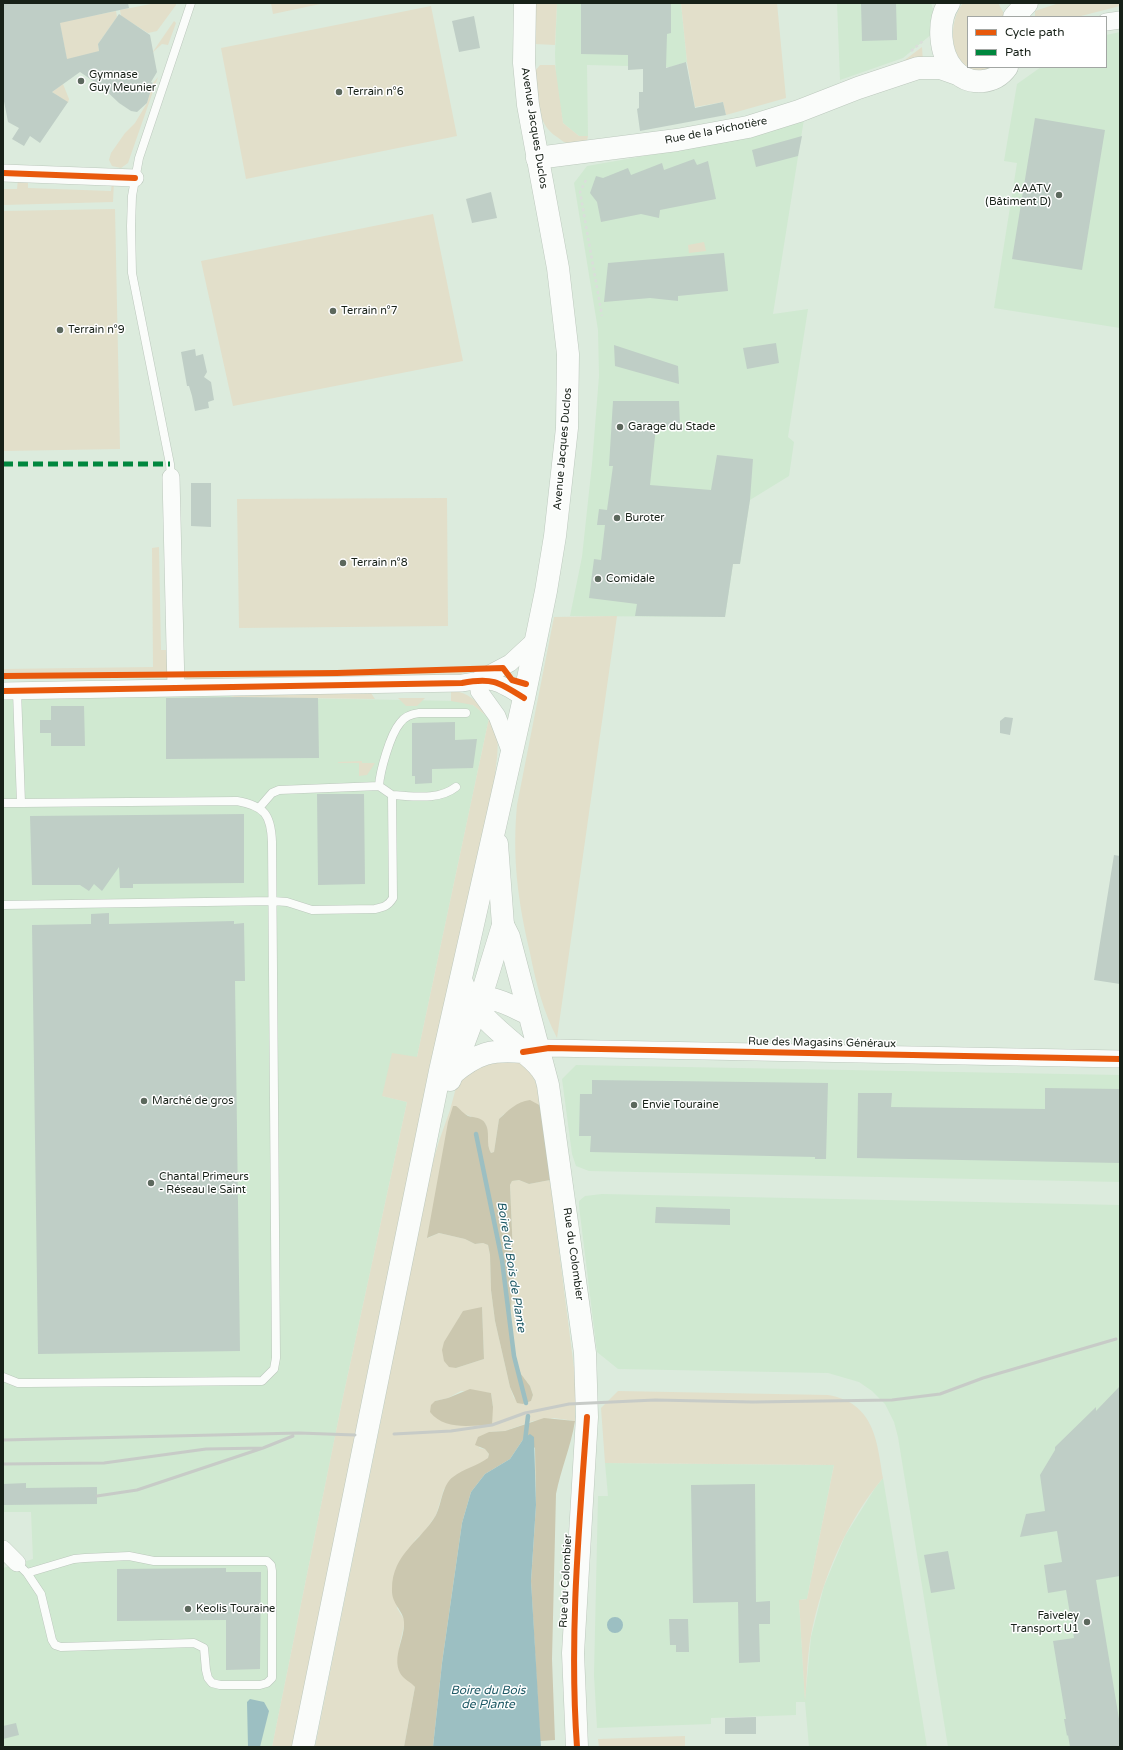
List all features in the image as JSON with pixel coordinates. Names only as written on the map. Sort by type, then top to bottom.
[{"type":"main road","name":"Avenue Jacques Duclos","points":[[468,999],[496,821],[524,698],[555,536],[567,428],[569,392],[568,354],[558,268],[528,104],[524,63],[525,3]]},
{"type":"main road","points":[[949,3],[944,14],[942,36],[947,58],[957,74]]},
{"type":"main road","points":[[1008,3],[1014,16]]},
{"type":"main road","points":[[1015,16],[1027,3]]},
{"type":"main road","name":"Rue de la Pichotière","points":[[538,158],[677,140],[748,127],[799,111],[858,88],[918,68],[943,68],[970,80],[987,81],[998,77],[1007,68]]},
{"type":"main road","points":[[303,1747],[426,1146],[468,999],[504,925],[496,821]]},
{"type":"main road","name":"Rue du Colombier","points":[[504,925],[509,937],[528,1014],[532,1050],[545,1075],[548,1085],[581,1316],[587,1380],[587,1417],[574,1615],[574,1692],[577,1747]]},
{"type":"main road","points":[[468,999],[504,1002],[528,1014]]},
{"type":"main road","points":[[468,999],[532,1050]]},
{"type":"main road","points":[[426,1146],[452,1074],[468,999]]},
{"type":"main road","points":[[452,1074],[464,1064],[485,1053],[507,1050],[532,1050]]},
{"type":"street","points":[[1107,22],[1120,20]]},
{"type":"street","points":[[3,173],[134,178]]},
{"type":"street","points":[[171,477],[176,688]]},
{"type":"street","points":[[478,686],[510,663],[536,639]]},
{"type":"street","points":[[10,691],[462,683],[478,686],[493,697],[524,698]]},
{"type":"street","points":[[478,686],[497,716],[511,753]]},
{"type":"street","name":"Rue des Magasins Généraux","points":[[532,1050],[1120,1059]]},
{"type":"street","points":[[3,1549],[22,1568]]},
{"type":"lane","points":[[171,477],[170,464],[132,273],[131,226],[134,178],[144,140],[191,3]]},
{"type":"lane","points":[[10,691],[20,803]]},
{"type":"lane","points":[[379,786],[382,764],[399,724],[405,718],[412,714],[466,713]]},
{"type":"lane","points":[[259,808],[272,793],[280,790],[379,786],[392,795],[434,796],[450,792],[456,787]]},
{"type":"lane","points":[[3,905],[273,901],[287,902],[312,910],[384,907],[390,903],[393,898],[392,795]]},
{"type":"lane","points":[[3,803],[237,801],[259,808],[267,814],[271,826],[273,901],[276,1358],[274,1369],[262,1381],[28,1384],[18,1383],[3,1377]]},
{"type":"lane","points":[[129,1556],[154,1561],[267,1561],[271,1565],[272,1571],[272,1678],[267,1683],[260,1685],[220,1685],[212,1683],[208,1678],[206,1670],[204,1648],[194,1644],[61,1647],[55,1645],[52,1640],[40,1594],[22,1568],[74,1559],[129,1556]]},
{"type":"path","points":[[908,53],[929,38]]},
{"type":"path","points":[[586,180],[580,192],[602,316]]},
{"type":"shaded area","points":[[56,3],[76,19],[116,11],[117,17],[98,44],[99,51],[69,71]]},
{"type":"shaded area","points":[[156,3],[176,3],[157,31],[148,33],[121,16],[120,10]]},
{"type":"shaded area","points":[[271,3],[325,3],[273,14]]},
{"type":"shaded area","points":[[534,3],[557,3],[555,45],[534,44]]},
{"type":"shaded area","points":[[557,3],[681,3],[687,62],[670,67],[587,65],[588,136],[579,136],[563,123],[556,83],[555,54]]},
{"type":"shaded area","points":[[681,3],[777,3],[786,98],[726,115],[723,102],[695,107],[687,62]]},
{"type":"shaded area","points":[[837,3],[931,3],[934,12],[933,33],[903,58],[840,80]]},
{"type":"shaded area","points":[[963,3],[998,3],[1005,16],[967,16],[967,66],[960,59],[955,50],[953,41],[953,30],[958,11]]},
{"type":"shaded area","points":[[1059,3],[1120,3],[1120,6],[1081,16],[1035,16],[1035,11]]},
{"type":"shaded area","name":"Terrain n°6","points":[[431,6],[457,136],[246,179],[221,48]]},
{"type":"shaded area","points":[[174,21],[176,23],[168,45],[162,44],[152,53]]},
{"type":"shaded area","points":[[1120,32],[1120,328],[994,308],[1017,163],[1004,161],[1017,84],[1040,68],[1107,68],[1107,35]]},
{"type":"shaded area","points":[[922,47],[923,62],[887,69],[887,67],[902,62]]},
{"type":"shaded area","points":[[540,65],[555,65],[563,123],[579,136],[588,136],[587,141],[572,143],[565,142],[550,131],[545,124],[538,107],[536,89],[535,71]]},
{"type":"shaded area","points":[[971,68],[987,68],[981,71]]},
{"type":"shaded area","points":[[158,77],[128,163],[121,168],[112,166],[109,160],[111,153],[125,133],[135,123],[147,103],[153,83]]},
{"type":"shaded area","points":[[63,84],[69,99],[68,103],[52,92]]},
{"type":"shaded area","points":[[804,119],[773,314],[808,309],[788,437],[794,442],[789,476],[750,500],[740,564],[733,564],[725,617],[570,616],[582,557],[592,464],[599,376],[598,330],[574,183],[587,166],[690,148]]},
{"type":"shaded area","points":[[18,178],[28,179],[28,188],[111,191],[112,182],[114,181],[113,202],[3,205],[3,189],[17,189]]},
{"type":"shaded area","name":"Terrain n°9","points":[[115,209],[120,449],[3,451],[3,211]]},
{"type":"shaded area","name":"Terrain n°7","points":[[433,214],[463,361],[233,406],[201,261]]},
{"type":"shaded area","points":[[704,242],[706,251],[689,253],[688,245]]},
{"type":"shaded area","name":"Terrain n°8","points":[[447,498],[448,626],[239,628],[237,499]]},
{"type":"shaded area","points":[[159,547],[161,650],[167,650],[167,671],[3,674],[3,669],[153,667],[152,548]]},
{"type":"shaded area","points":[[617,616],[557,1038],[540,997],[522,916],[517,880],[515,844],[517,805],[554,617]]},
{"type":"shaded area","points":[[462,673],[463,677],[187,681],[186,677]]},
{"type":"shaded area","points":[[451,691],[467,695],[474,700],[481,706],[491,720],[495,728],[498,741],[495,777],[449,988],[295,1747],[272,1747],[343,1397],[407,1102],[382,1096],[392,1053],[417,1057],[489,718],[473,705],[451,701]]},
{"type":"shaded area","points":[[371,693],[375,699],[234,697],[226,695]]},
{"type":"shaded area","points":[[226,695],[235,697],[460,701],[473,705],[489,718],[417,1057],[383,1096],[407,1102],[343,1397],[272,1747],[3,1747],[3,1568],[33,1559],[31,1512],[3,1512],[3,699]]},
{"type":"shaded area","points":[[398,698],[425,698],[417,706],[406,706]]},
{"type":"shaded area","points":[[362,761],[362,763],[375,763],[367,775],[359,776],[359,763],[338,763],[338,762]]},
{"type":"shaded area","points":[[513,1059],[526,1068],[534,1078],[541,1106],[504,1114],[499,1119],[494,1152],[491,1153],[488,1146],[485,1123],[465,1114],[428,1238],[439,1233],[465,1239],[475,1244],[483,1243],[488,1245],[495,1321],[510,1387],[514,1398],[523,1404],[531,1401],[533,1395],[530,1386],[521,1374],[514,1356],[509,1327],[514,1277],[510,1185],[512,1181],[519,1180],[529,1184],[550,1180],[575,1376],[575,1421],[554,1418],[533,1421],[505,1431],[489,1432],[479,1448],[485,1449],[489,1454],[488,1459],[478,1466],[462,1472],[444,1489],[436,1515],[425,1531],[415,1540],[397,1608],[405,1621],[399,1648],[404,1677],[410,1680],[415,1687],[404,1747],[315,1747],[383,1410],[403,1297],[432,1165],[457,1084],[467,1069]],"holes":[[[482,1307],[484,1359],[456,1368],[447,1338],[457,1323],[459,1317]],[[461,1391],[491,1393],[493,1407],[435,1401],[448,1398]]]},
{"type":"shaded area","points":[[576,1065],[1120,1075],[1120,1182],[589,1171],[576,1166],[572,1154],[562,1079]]},
{"type":"shaded area","points":[[530,1100],[541,1106],[544,1115],[550,1180],[529,1184],[519,1180],[512,1181],[510,1185],[514,1277],[509,1327],[514,1356],[521,1374],[530,1386],[533,1395],[531,1401],[523,1404],[517,1403],[510,1387],[495,1321],[488,1245],[483,1243],[475,1244],[465,1239],[439,1233],[427,1238],[448,1122],[453,1106],[456,1106],[468,1116],[480,1119],[485,1123],[488,1130],[488,1146],[491,1153],[494,1152],[499,1119],[517,1105]]},
{"type":"shaded area","points":[[602,1194],[1120,1205],[1120,1747],[948,1747],[898,1437],[894,1422],[885,1404],[872,1391],[859,1382],[828,1373],[618,1369],[597,1352],[579,1206],[579,1201],[585,1196]]},
{"type":"shaded area","points":[[482,1307],[484,1359],[456,1368],[449,1367],[444,1361],[442,1350],[444,1342],[463,1311]]},
{"type":"shaded area","points":[[470,1389],[491,1393],[493,1407],[492,1425],[458,1426],[443,1422],[430,1412],[431,1405],[435,1401],[448,1398]]},
{"type":"shaded area","points":[[618,1391],[828,1395],[843,1399],[855,1406],[864,1415],[875,1437],[883,1478],[858,1513],[847,1532],[829,1572],[811,1635],[805,1702],[799,1600],[807,1599],[834,1465],[605,1463],[601,1408]]},
{"type":"shaded area","points":[[544,1418],[575,1421],[556,1494],[552,1659],[555,1740],[540,1741],[531,1581],[536,1505],[535,1448],[524,1438],[510,1459],[485,1474],[471,1492],[462,1523],[442,1663],[433,1747],[404,1747],[415,1687],[401,1675],[398,1667],[397,1660],[403,1635],[404,1622],[402,1614],[393,1599],[392,1594],[393,1577],[397,1566],[408,1549],[436,1515],[444,1489],[449,1480],[457,1474],[488,1458],[489,1454],[485,1449],[475,1445],[478,1437],[489,1432],[505,1431]]},
{"type":"shaded area","points":[[605,1463],[834,1465],[807,1599],[799,1600],[805,1699],[811,1637],[824,1586],[845,1536],[875,1488],[883,1478],[927,1747],[809,1747],[805,1702],[796,1702],[796,1715],[711,1718],[711,1724],[597,1728],[594,1675],[598,1496],[608,1496]]},
{"type":"shaded area","points":[[685,1736],[685,1747],[599,1747],[598,1739]]},
{"type":"water","name":"Boire du Bois de Plante","points":[[530,1434],[534,1437],[536,1505],[531,1581],[541,1747],[433,1747],[442,1663],[462,1523],[471,1492],[485,1474],[510,1459],[524,1438]]},
{"type":"water","points":[[615,1617],[621,1619],[623,1625],[621,1631],[615,1633],[609,1631],[607,1625],[609,1619]]},
{"type":"water","points":[[250,1699],[264,1702],[269,1711],[260,1747],[248,1747],[247,1702]]},
{"type":"building","points":[[3,3],[128,3],[129,8],[60,23],[67,59],[99,51],[98,44],[119,14],[150,35],[157,72],[151,82],[153,83],[147,103],[137,112],[131,111],[119,103],[102,87],[80,72],[52,92],[68,102],[40,143],[30,136],[24,146],[12,139],[19,128],[8,122],[3,96]]},
{"type":"building","points":[[581,3],[671,3],[671,33],[667,34],[666,68],[686,62],[695,108],[723,102],[726,115],[640,131],[637,109],[639,108],[639,92],[643,92],[643,69],[628,70],[628,55],[581,54]]},
{"type":"building","points":[[861,3],[896,3],[897,40],[862,41]]},
{"type":"building","points":[[474,16],[480,48],[459,52],[452,21]]},
{"type":"building","name":"AAATV (Bâtiment D)","points":[[1035,118],[1105,130],[1082,270],[1012,259]]},
{"type":"building","points":[[802,136],[798,156],[756,167],[752,150]]},
{"type":"building","points":[[694,159],[697,165],[708,161],[716,199],[660,210],[659,218],[641,214],[601,222],[597,202],[590,193],[596,176],[603,178],[628,168],[631,175],[662,163],[664,170]]},
{"type":"building","points":[[491,192],[497,218],[472,223],[466,199]]},
{"type":"building","points":[[724,253],[728,291],[678,296],[678,301],[650,298],[604,302],[608,263]]},
{"type":"building","points":[[776,343],[779,363],[747,369],[743,348]]},
{"type":"building","points":[[614,345],[678,366],[679,384],[615,366]]},
{"type":"building","points":[[195,349],[196,356],[203,354],[207,372],[204,377],[211,382],[214,400],[208,402],[209,408],[195,411],[189,386],[187,386],[181,352]]},
{"type":"building","points":[[613,401],[679,401],[680,426],[656,427],[650,485],[711,490],[717,455],[753,459],[750,500],[740,564],[733,564],[725,617],[635,616],[637,604],[589,598],[594,559],[601,560],[605,525],[597,525],[599,509],[607,510],[613,466],[609,466]]},
{"type":"building","points":[[191,483],[211,483],[211,527],[191,526]]},
{"type":"building","points":[[166,698],[318,698],[319,758],[166,759]]},
{"type":"building","points":[[51,706],[84,706],[85,746],[51,746],[51,733],[40,733],[40,720],[51,720]]},
{"type":"building","points":[[1005,717],[1013,718],[1010,735],[1000,733],[1000,721]]},
{"type":"building","points":[[455,722],[455,740],[477,739],[473,768],[432,769],[432,783],[415,784],[415,776],[412,776],[412,723]]},
{"type":"building","points":[[317,794],[364,794],[365,884],[318,885]]},
{"type":"building","points":[[244,814],[244,883],[133,884],[133,888],[120,888],[119,867],[102,891],[94,884],[89,891],[80,885],[32,885],[30,816]]},
{"type":"building","points":[[1114,855],[1120,856],[1120,984],[1094,980]]},
{"type":"building","points":[[109,913],[109,924],[234,921],[234,924],[244,923],[245,981],[235,981],[240,1351],[38,1354],[32,925],[91,924],[91,914]]},
{"type":"building","points":[[592,1080],[828,1083],[826,1159],[815,1159],[815,1157],[590,1152],[591,1136],[579,1136],[580,1094],[592,1094]]},
{"type":"building","points":[[1045,1088],[1120,1089],[1120,1163],[857,1158],[858,1093],[892,1093],[891,1107],[1045,1109]]},
{"type":"building","points":[[656,1207],[730,1209],[730,1225],[655,1223]]},
{"type":"building","points":[[1120,1386],[1120,1576],[1096,1580],[1120,1725],[1120,1747],[1070,1747],[1064,1719],[1066,1719],[1053,1641],[1074,1638],[1066,1590],[1048,1593],[1044,1565],[1062,1562],[1057,1531],[1020,1537],[1026,1514],[1045,1511],[1040,1475],[1055,1450],[1055,1447],[1096,1407],[1096,1411]]},
{"type":"building","points":[[26,1483],[26,1488],[97,1487],[97,1504],[3,1505],[3,1484]]},
{"type":"building","points":[[755,1484],[756,1602],[770,1601],[770,1624],[759,1624],[760,1662],[739,1663],[738,1602],[693,1603],[691,1485]]},
{"type":"building","points":[[948,1551],[955,1589],[931,1593],[924,1555]]},
{"type":"building","name":"Keolis Touraine","points":[[226,1568],[226,1572],[261,1572],[260,1669],[226,1670],[226,1620],[117,1621],[117,1569]]},
{"type":"building","points":[[669,1619],[688,1619],[689,1652],[676,1652],[676,1645],[670,1645]]},
{"type":"building","points":[[756,1717],[756,1734],[725,1734],[725,1718]]},
{"type":"building","points":[[16,1723],[19,1735],[3,1739],[3,1726]]},
{"type":"waterway","name":"Boire du Bois de Plante","points":[[476,1134],[502,1260],[514,1356],[526,1403]]},
{"type":"waterway","name":"Boire du Bois de Plante","points":[[525,1441],[528,1416]]},
{"type":"railway","points":[[394,1434],[451,1431],[492,1425],[525,1413],[569,1404],[655,1400],[753,1402],[892,1400],[940,1394],[983,1378],[1116,1339]]},
{"type":"railway","points":[[3,1440],[299,1433],[355,1435]]},
{"type":"railway","points":[[97,1496],[137,1490],[263,1448],[293,1436]]},
{"type":"railway","points":[[3,1464],[104,1463],[206,1449],[263,1448]]},
{"type":"marked path","points":[[3,464],[170,464]]},
{"type":"cycle path","points":[[3,173],[135,178]]},
{"type":"cycle path","points":[[3,676],[337,673],[503,668],[512,680],[526,684]]},
{"type":"cycle path","points":[[3,691],[462,683],[472,681],[488,681],[495,682],[508,688],[524,698]]},
{"type":"cycle path","points":[[523,1052],[549,1048],[1120,1059]]},
{"type":"cycle path","points":[[577,1747],[574,1664],[576,1582],[587,1417]]},
{"type":"place","name":"Gymnase Guy Meunier","points":[[81,81]]},
{"type":"place","name":"Terrain n°6","points":[[339,92]]},
{"type":"place","name":"AAATV (Bâtiment D)","points":[[1059,195]]},
{"type":"place","name":"Terrain n°7","points":[[333,311]]},
{"type":"place","name":"Terrain n°9","points":[[60,330]]},
{"type":"place","name":"Garage du Stade","points":[[620,427]]},
{"type":"place","name":"Buroter","points":[[617,518]]},
{"type":"place","name":"Terrain n°8","points":[[343,563]]},
{"type":"place","name":"Comidale","points":[[598,579]]},
{"type":"place","name":"Marché de gros","points":[[144,1101]]},
{"type":"place","name":"Envie Touraine","points":[[634,1105]]},
{"type":"place","name":"Chantal Primeurs - Réseau le Saint","points":[[151,1183]]},
{"type":"place","name":"Keolis Touraine","points":[[188,1609]]},
{"type":"place","name":"Faiveley Transport U1","points":[[1087,1622]]}]
